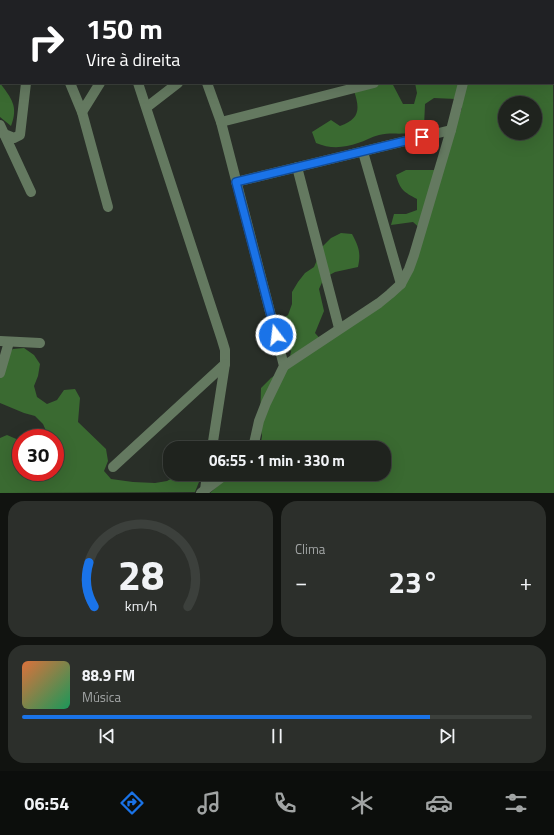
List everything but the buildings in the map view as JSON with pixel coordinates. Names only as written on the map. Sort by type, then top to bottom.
[{"type":"street","points":[[2,130],[14,138],[20,135],[26,84]]},
{"type":"street","points":[[70,84],[82,112],[108,207]]},
{"type":"street","points":[[82,112],[99,84]]},
{"type":"street","points":[[138,84],[222,340],[225,364],[213,441]]},
{"type":"street","points":[[147,107],[177,84]]},
{"type":"street","points":[[207,84],[221,122],[284,366]]},
{"type":"street","points":[[221,122],[370,84]]},
{"type":"street","points":[[255,441],[259,421],[266,402],[284,366],[339,328],[379,303],[401,284],[414,255],[451,130],[463,84]]},
{"type":"street","points":[[2,130],[31,192]]},
{"type":"street","points":[[236,182],[451,130]]},
{"type":"street","points":[[363,152],[401,284]]},
{"type":"street","points":[[296,167],[339,328]]},
{"type":"street","points":[[0,373],[4,342],[40,342]]},
{"type":"street","points":[[113,467],[225,364]]},
{"type":"street","points":[[203,491],[205,481]]},
{"type":"street","points":[[203,491],[217,481]]},
{"type":"green space","points":[[1,84],[13,103],[14,113],[11,126],[0,117]]},
{"type":"green space","points":[[358,84],[393,84],[403,104],[414,104],[417,93],[415,84],[553,84],[554,493],[210,493],[223,481],[391,481],[391,441],[261,441],[261,388],[289,363],[291,351],[280,338],[279,321],[288,315],[292,304],[292,292],[298,282],[305,273],[314,267],[323,246],[331,238],[341,233],[352,234],[358,246],[359,258],[358,267],[335,272],[324,278],[319,289],[324,311],[315,333],[323,342],[396,291],[422,230],[413,222],[391,225],[394,214],[406,214],[417,210],[417,199],[403,190],[396,175],[406,170],[439,170],[462,108],[456,99],[434,98],[425,104],[424,127],[406,133],[379,135],[348,146],[332,147],[321,145],[316,143],[312,132],[331,120],[340,126],[355,117],[357,113],[357,103],[354,91]]},
{"type":"green space","points":[[24,348],[34,355],[40,364],[38,376],[34,386],[37,397],[47,404],[57,400],[64,390],[75,389],[80,398],[78,422],[106,449],[108,461],[104,471],[111,479],[155,483],[167,481],[199,481],[195,492],[0,493],[0,438],[7,435],[12,437],[12,481],[64,481],[64,429],[45,429],[43,424],[35,416],[0,403],[0,358],[13,349]]},
{"type":"route","points":[[276,335],[236,182],[422,137]]}]
